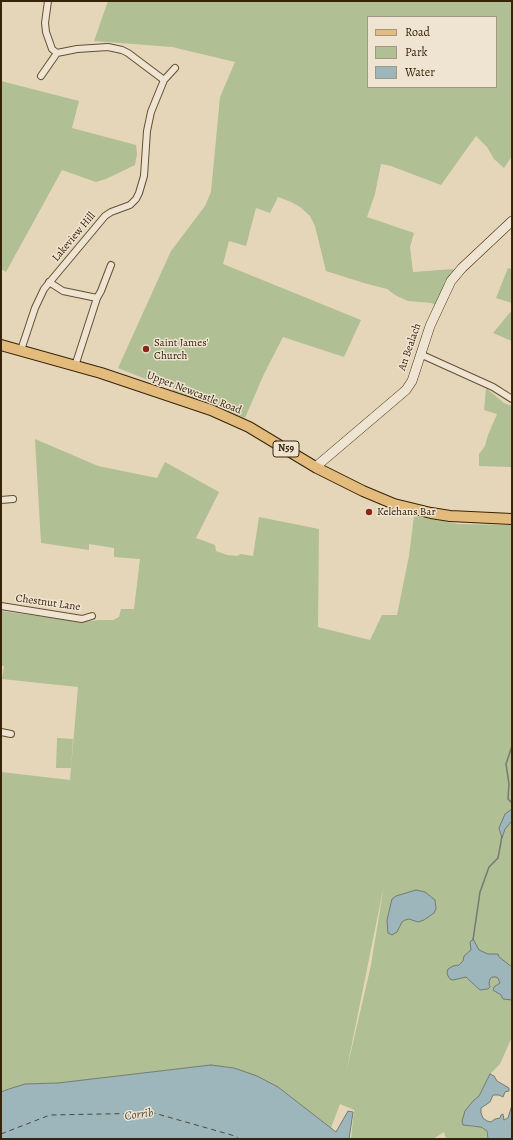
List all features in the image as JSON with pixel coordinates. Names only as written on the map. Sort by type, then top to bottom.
[{"type":"main road","name":"Upper Newcastle Road","points":[[1,345],[144,387],[230,418],[256,431],[317,468],[363,491],[394,504],[431,513],[460,517],[512,519]]},
{"type":"street","points":[[48,1],[45,23],[46,32],[52,49],[57,53]]},
{"type":"street","points":[[42,76],[57,53],[88,47],[108,47],[116,48],[128,53],[164,80]]},
{"type":"street","name":"Lakeview Hill","points":[[21,350],[35,308],[44,289],[105,216],[111,212],[130,205],[136,199],[144,176],[148,123],[164,80],[175,68]]},
{"type":"street","name":"An Bealach","points":[[317,468],[319,464],[406,390],[412,381],[430,326],[451,281],[462,268],[512,221]]},
{"type":"street","points":[[75,366],[97,298],[111,265]]},
{"type":"street","points":[[50,282],[63,291],[97,298]]},
{"type":"street","points":[[420,354],[493,387],[512,399]]},
{"type":"street","points":[[1,500],[13,499]]},
{"type":"street","name":"Chestnut Lane","points":[[1,606],[82,619],[92,616]]},
{"type":"street","points":[[1,732],[11,734]]},
{"type":"green space","points":[[108,1],[512,1],[512,156],[504,168],[494,159],[487,147],[476,136],[441,185],[391,166],[381,164],[375,194],[367,217],[414,233],[410,247],[413,272],[453,269],[453,272],[445,281],[439,302],[436,305],[431,303],[408,301],[395,295],[387,289],[326,271],[315,226],[310,216],[300,207],[278,197],[270,213],[256,208],[246,246],[229,241],[223,264],[361,320],[344,357],[283,337],[264,374],[245,418],[173,391],[173,387],[149,378],[148,380],[118,368],[171,251],[205,206],[211,192],[220,97],[235,62],[172,47],[94,41]]},
{"type":"green space","points":[[1,81],[79,101],[72,128],[136,145],[137,154],[135,165],[106,179],[96,182],[62,170],[6,272],[1,269]]},
{"type":"green space","points":[[508,268],[512,269],[512,303],[496,298]]},
{"type":"green space","points":[[512,310],[512,341],[493,333]]},
{"type":"green space","points":[[486,388],[504,403],[512,406],[512,467],[479,466],[479,454],[485,446],[497,414],[484,410]]},
{"type":"green space","points":[[35,439],[98,466],[157,478],[165,462],[219,492],[196,538],[215,545],[216,551],[227,555],[237,556],[241,554],[253,556],[259,517],[319,529],[318,627],[370,640],[382,615],[397,615],[409,556],[414,516],[459,524],[512,525],[512,1037],[500,1064],[490,1074],[479,1096],[473,1101],[468,1126],[481,1127],[486,1131],[488,1139],[446,1139],[444,1132],[433,1139],[351,1139],[354,1110],[340,1104],[331,1128],[278,1087],[234,1068],[211,1065],[58,1083],[39,1083],[1,1092],[1,772],[70,780],[78,687],[2,679],[4,666],[1,665],[1,611],[82,622],[113,620],[119,617],[121,609],[134,609],[140,559],[114,557],[114,548],[89,544],[89,550],[41,543]],"holes":[[[384,885],[371,965],[346,1073]]]},
{"type":"green space","points":[[57,738],[73,739],[71,768],[56,768]]},
{"type":"water","points":[[512,809],[512,821],[505,829],[502,838],[499,828],[505,814]]},
{"type":"water","points":[[416,890],[425,892],[435,900],[436,909],[434,913],[418,922],[409,919],[405,920],[402,922],[397,932],[392,935],[388,933],[387,920],[392,899],[396,896]]},
{"type":"water","points":[[473,939],[479,950],[488,954],[498,954],[499,957],[512,967],[512,1000],[503,999],[501,995],[493,990],[494,987],[500,983],[496,977],[492,977],[490,979],[490,987],[488,989],[480,990],[466,977],[453,980],[448,976],[448,969],[459,965],[463,961],[464,956],[471,950],[470,942]]},
{"type":"water","name":"Corrib","points":[[211,1065],[234,1068],[257,1076],[278,1087],[336,1132],[348,1111],[353,1112],[349,1139],[1,1139],[1,1092],[9,1089],[25,1084],[58,1083]]},
{"type":"water","points":[[490,1074],[494,1076],[497,1081],[509,1088],[509,1091],[505,1092],[503,1097],[493,1095],[490,1102],[481,1108],[481,1113],[483,1118],[487,1121],[491,1122],[500,1118],[503,1114],[504,1120],[508,1118],[512,1105],[512,1139],[488,1139],[487,1131],[481,1127],[463,1125],[462,1121],[465,1111],[479,1096]]},
{"type":"waterway","points":[[512,746],[506,764],[509,784],[508,799],[512,803]]},
{"type":"waterway","points":[[473,940],[480,892],[489,867],[498,858],[502,836]]},
{"type":"ferry route","points":[[1,1134],[50,1115],[154,1113],[235,1136],[239,1139]]},
{"type":"place","name":"Saint James' Church","points":[[146,349]]},
{"type":"place","name":"Kelehans Bar","points":[[369,512]]}]
